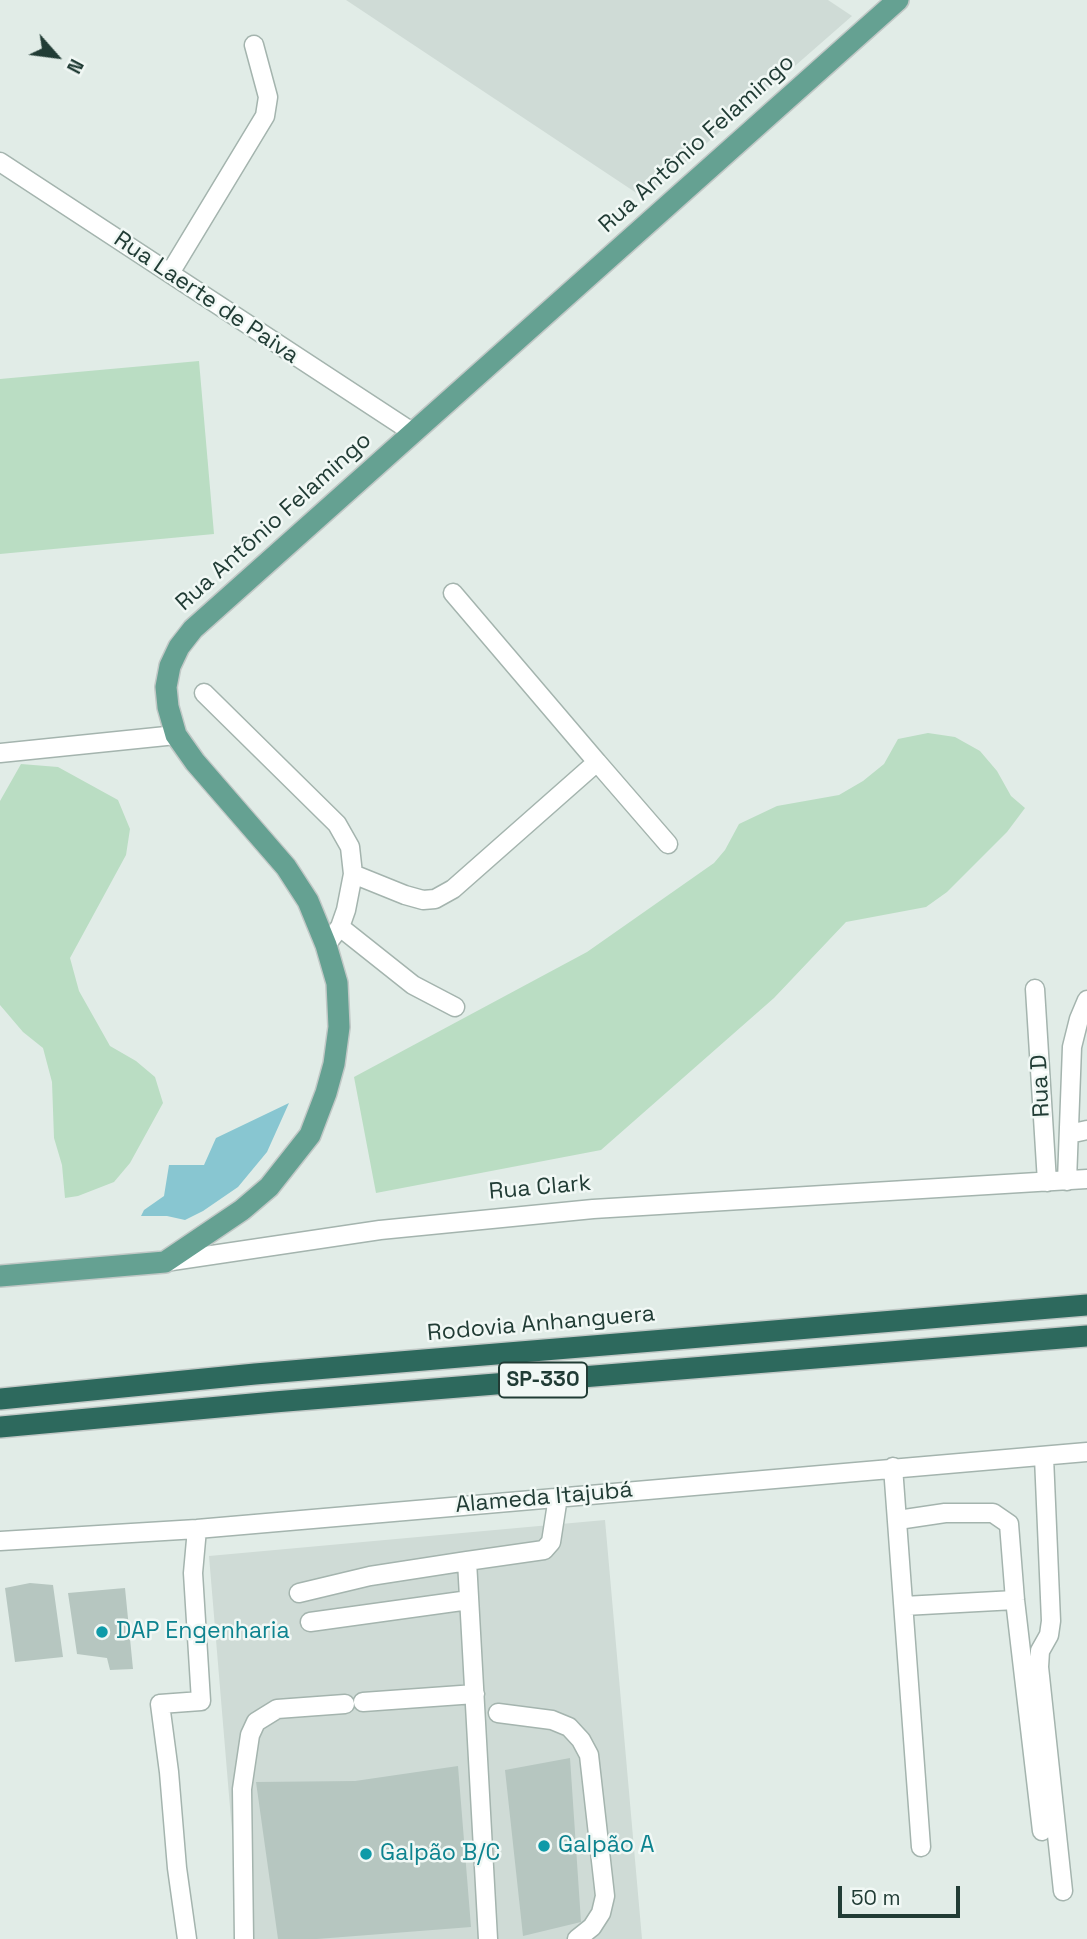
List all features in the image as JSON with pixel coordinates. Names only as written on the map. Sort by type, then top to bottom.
[{"type":"highway","name":"Rodovia Anhanguera","points":[[0,1399],[321,1369],[1087,1305]]},
{"type":"highway","name":"SP-330","points":[[0,1427],[1087,1336]]},
{"type":"main road","name":"Rua Antônio Felamingo","points":[[165,1262],[242,1210],[269,1187],[310,1135],[319,1115],[331,1073],[339,1027],[337,983],[327,945],[308,901],[286,867],[195,762],[176,735],[168,707],[166,687],[170,666],[179,647],[193,629],[898,0]]},
{"type":"main road","name":"Rua Clark","points":[[0,1276],[165,1262]]},
{"type":"main road","points":[[0,1388],[53,1394]]},
{"type":"street","points":[[170,273],[265,116],[268,97],[254,45]]},
{"type":"street","name":"Rua Laerte de Paiva","points":[[0,162],[412,432]]},
{"type":"street","points":[[453,593],[668,844]]},
{"type":"street","points":[[204,692],[337,824],[350,847],[353,874],[340,927],[327,945]]},
{"type":"street","points":[[0,753],[176,735]]},
{"type":"street","points":[[353,874],[405,895],[423,900],[435,899],[453,889],[597,762]]},
{"type":"street","points":[[340,927],[413,985],[455,1007]]},
{"type":"street","name":"Rua D","points":[[1035,989],[1047,1182]]},
{"type":"street","points":[[1067,1181],[1072,1047],[1087,1000]]},
{"type":"street","points":[[1069,1134],[1087,1130]]},
{"type":"street","name":"Rua Clark","points":[[165,1262],[380,1230],[593,1209],[1087,1179]]},
{"type":"street","name":"Alameda Itajubá","points":[[0,1541],[197,1529],[1087,1452]]},
{"type":"street","points":[[1044,1457],[1051,1620],[1049,1635],[1040,1651],[1039,1667],[1063,1891]]},
{"type":"street","points":[[894,1467],[921,1847]]},
{"type":"street","points":[[299,1593],[370,1576],[544,1550],[551,1542],[558,1497]]},
{"type":"street","points":[[898,1520],[945,1513],[993,1513],[1009,1524],[1015,1600],[1042,1831]]},
{"type":"street","points":[[187,1939],[160,1704],[201,1701],[193,1573],[197,1529]]},
{"type":"street","points":[[467,1561],[488,1939]]},
{"type":"street","points":[[310,1622],[469,1600]]},
{"type":"street","points":[[904,1606],[1015,1600]]},
{"type":"street","points":[[244,1939],[242,1789],[250,1734],[257,1722],[277,1709],[475,1694]]},
{"type":"street","points":[[498,1713],[552,1720],[569,1727],[581,1740],[589,1755],[605,1896],[601,1913],[592,1927],[577,1939]]},
{"type":"shaded area","points":[[346,0],[828,0],[852,16],[644,198]]},
{"type":"shaded area","points":[[605,1520],[642,1939],[241,1939],[209,1556]]},
{"type":"green space","points":[[199,361],[214,534],[0,554],[0,379]]},
{"type":"green space","points":[[928,733],[955,737],[980,751],[997,771],[1011,796],[1025,808],[1007,832],[947,892],[926,907],[846,922],[774,998],[601,1150],[376,1193],[354,1077],[587,952],[714,863],[725,850],[739,824],[777,806],[839,795],[884,764],[898,739]]},
{"type":"green space","points":[[21,764],[58,767],[118,800],[130,829],[126,855],[70,958],[79,991],[110,1046],[136,1061],[155,1077],[163,1103],[130,1163],[114,1182],[78,1196],[65,1198],[62,1165],[54,1138],[52,1082],[43,1048],[23,1032],[0,1005],[0,801]]},
{"type":"water","points":[[289,1103],[267,1152],[238,1187],[185,1220],[167,1216],[141,1216],[144,1210],[164,1196],[169,1165],[204,1165],[216,1138]]},
{"type":"building","points":[[30,1583],[53,1585],[63,1657],[15,1662],[5,1588]]},
{"type":"building","name":"DAP Engenharia","points":[[125,1588],[133,1669],[110,1670],[107,1658],[77,1654],[68,1593]]},
{"type":"building","name":"Galpão A","points":[[570,1758],[581,1922],[523,1936],[505,1770]]},
{"type":"building","name":"Galpão B/C","points":[[458,1766],[471,1927],[317,1939],[278,1939],[256,1782],[355,1781]]},
{"type":"place","name":"DAP Engenharia","points":[[102,1632]]},
{"type":"place","name":"Galpão A","points":[[544,1846]]},
{"type":"place","name":"Galpão B/C","points":[[366,1854]]}]
